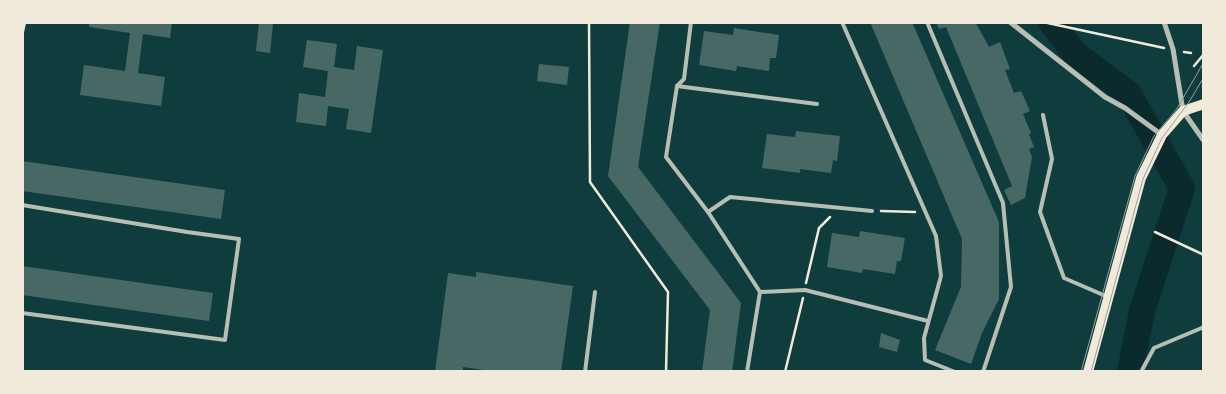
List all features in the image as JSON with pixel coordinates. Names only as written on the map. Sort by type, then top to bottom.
[{"type":"main road","points":[[1088,372],[1141,178],[1160,134],[1183,111],[1204,104]]},
{"type":"street","points":[[1010,22],[1105,97],[1126,109],[1160,134]]},
{"type":"street","points":[[1164,22],[1173,49],[1183,111],[1204,140]]},
{"type":"lane","points":[[692,22],[684,79],[677,86],[666,157],[708,212],[760,292],[747,372]]},
{"type":"lane","points":[[842,22],[936,236],[941,276],[924,338],[925,360],[955,372]]},
{"type":"lane","points":[[927,22],[1003,203],[1011,287],[983,372]]},
{"type":"lane","points":[[677,86],[817,104]]},
{"type":"lane","points":[[1043,115],[1052,160],[1040,212],[1064,278],[1108,297]]},
{"type":"lane","points":[[708,212],[730,197],[872,211]]},
{"type":"lane","points":[[22,205],[239,239],[225,340],[22,313]]},
{"type":"lane","points":[[760,292],[805,290],[928,321]]},
{"type":"lane","points":[[585,372],[595,292]]},
{"type":"lane","points":[[1141,372],[1154,348],[1204,327]]},
{"type":"path","points":[[22,36],[25,22]]},
{"type":"path","points":[[589,22],[590,182],[668,292],[666,372]]},
{"type":"path","points":[[1043,22],[1191,53]]},
{"type":"path","points":[[1194,66],[1204,54]]},
{"type":"path","points":[[872,211],[926,212]]},
{"type":"path","points":[[1155,232],[1204,255]]},
{"type":"building","points":[[89,22],[172,22],[170,38],[143,34],[138,73],[165,77],[161,106],[80,95],[84,65],[125,71],[130,33],[89,27]]},
{"type":"building","points":[[259,22],[273,24],[270,53],[256,51]]},
{"type":"building","points":[[630,22],[660,22],[638,167],[741,303],[732,372],[702,372],[710,310],[608,176]]},
{"type":"building","points":[[870,22],[912,22],[999,222],[999,299],[982,333],[971,364],[935,350],[961,287],[962,239]]},
{"type":"building","points":[[936,22],[972,22],[977,25],[989,47],[1000,42],[1010,69],[1005,70],[1014,93],[1021,91],[1030,111],[1023,114],[1031,133],[1029,134],[1034,147],[1029,149],[1032,157],[1025,198],[1011,205],[1004,190],[1012,186],[946,27],[939,29]]},
{"type":"building","points":[[734,28],[779,35],[776,58],[770,58],[769,71],[737,66],[736,71],[699,65],[704,31],[733,35]]},
{"type":"building","points":[[307,40],[337,44],[334,67],[354,70],[357,46],[383,50],[371,133],[346,129],[349,109],[328,106],[326,126],[296,122],[299,93],[325,97],[328,71],[303,67]]},
{"type":"building","points":[[539,64],[569,67],[567,85],[537,81]]},
{"type":"building","points":[[796,131],[840,136],[837,161],[833,160],[831,173],[800,169],[800,173],[762,168],[767,134],[795,137]]},
{"type":"building","points":[[22,161],[225,190],[221,219],[22,191]]},
{"type":"building","points":[[860,231],[905,238],[901,261],[897,261],[895,274],[863,269],[862,273],[827,267],[832,233],[859,237]]},
{"type":"building","points":[[22,266],[213,293],[209,321],[22,295]]},
{"type":"building","points":[[476,272],[573,286],[561,372],[498,372],[463,367],[463,372],[435,372],[448,273],[476,277]]},
{"type":"building","points":[[881,333],[900,340],[897,352],[879,347]]},
{"type":"waterway","points":[[1051,22],[1075,54],[1128,93],[1182,188],[1142,311],[1130,372]]},
{"type":"tram line","points":[[1081,372],[1135,176],[1154,136],[1176,110],[1204,62]]},
{"type":"tram line","points":[[1091,372],[1143,179],[1162,138],[1189,102],[1204,77]]}]
